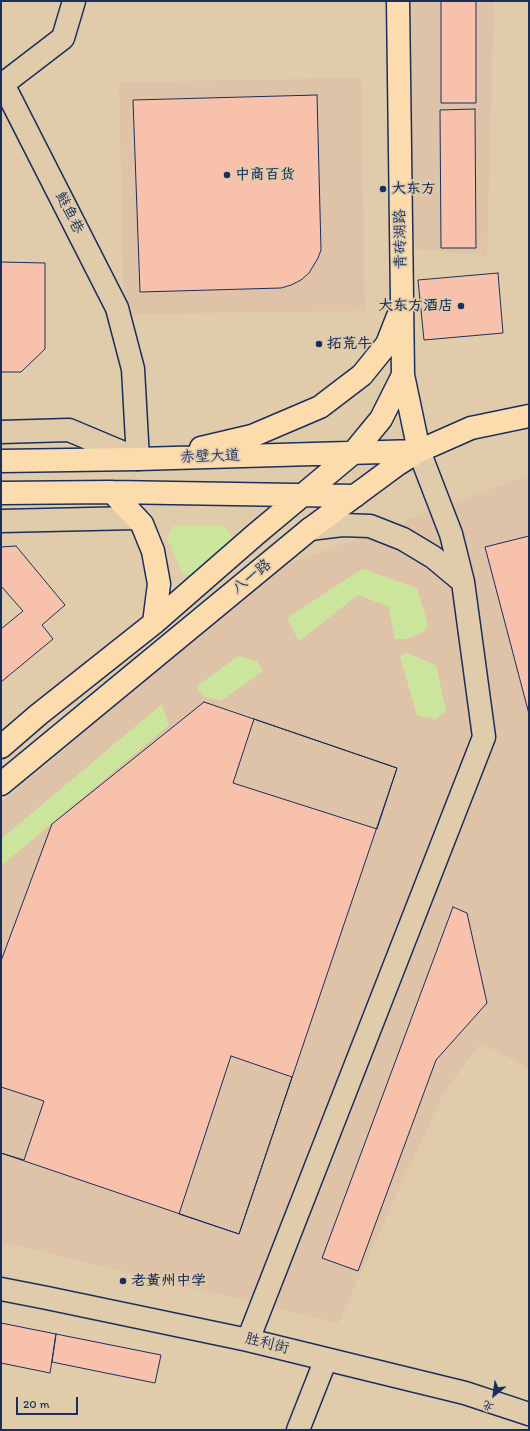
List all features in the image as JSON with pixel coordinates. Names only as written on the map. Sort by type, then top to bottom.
[{"type":"main road","name":"青砖湖路","points":[[398,1],[403,375],[419,451]]},
{"type":"main road","points":[[148,459],[252,436],[320,408],[362,375],[387,344],[402,305]]},
{"type":"main road","name":"八一路","points":[[1,747],[38,715],[154,623],[256,534],[353,453],[381,419],[403,375]]},
{"type":"main road","name":"八一路","points":[[1,784],[310,529],[398,464],[419,451],[471,428],[529,416]]},
{"type":"main road","name":"赤壁大道","points":[[1,461],[148,459],[419,451]]},
{"type":"main road","points":[[1,493],[112,492],[355,496]]},
{"type":"main road","points":[[112,492],[142,524],[153,551],[159,584],[154,623]]},
{"type":"street","name":"鲢鱼巷","points":[[74,1],[63,38],[2,82],[117,308],[133,369],[148,459]]},
{"type":"street","points":[[1,432],[69,430],[148,459]]},
{"type":"street","points":[[248,1340],[484,737],[463,582],[451,534],[419,451]]},
{"type":"street","points":[[1,521],[136,518]]},
{"type":"street","points":[[310,529],[342,525],[370,526],[403,539],[433,557],[463,582]]},
{"type":"street","name":"胜利街","points":[[1,1289],[248,1340],[465,1393],[529,1414]]},
{"type":"street","points":[[298,1430],[326,1359]]},
{"type":"shaded area","points":[[409,1],[494,1],[487,256],[407,248]]},
{"type":"shaded area","name":"中商百货","points":[[361,78],[365,311],[124,314],[119,82]]},
{"type":"shaded area","points":[[529,475],[529,1068],[481,1043],[443,1094],[338,1323],[1,1242],[1,803],[280,567]]},
{"type":"green space","points":[[173,526],[225,526],[234,541],[191,575],[183,574],[167,537]]},
{"type":"green space","points":[[362,569],[417,588],[428,625],[424,632],[406,639],[395,639],[388,606],[358,595],[299,641],[287,618]]},
{"type":"green space","points":[[407,653],[436,665],[446,711],[436,719],[417,716],[400,656]]},
{"type":"green space","points":[[238,656],[257,661],[263,671],[221,701],[205,697],[196,687]]},
{"type":"green space","points":[[162,704],[169,725],[1,866],[1,839]]},
{"type":"building","points":[[441,1],[476,1],[476,103],[441,103]]},
{"type":"building","name":"中商百货","points":[[317,95],[321,250],[309,273],[301,280],[281,288],[140,292],[133,100]]},
{"type":"building","points":[[475,109],[476,248],[441,248],[440,110]]},
{"type":"building","points":[[1,262],[45,263],[45,349],[21,372],[1,372]]},
{"type":"building","name":"大东方酒店","points":[[498,273],[503,333],[424,340],[418,280]]},
{"type":"building","points":[[529,536],[529,714],[485,547]]},
{"type":"building","points":[[16,546],[65,605],[42,625],[53,639],[1,682],[1,629],[23,611],[1,586],[1,547]]},
{"type":"building","points":[[204,702],[397,768],[239,1234],[1,1153],[1,961],[52,824]]},
{"type":"building","points":[[254,719],[397,768],[377,829],[233,783]]},
{"type":"building","points":[[453,907],[467,913],[487,1003],[436,1060],[358,1271],[322,1258]]},
{"type":"building","points":[[231,1056],[292,1077],[239,1234],[179,1214]]},
{"type":"building","points":[[1,1087],[44,1101],[24,1160],[1,1153]]},
{"type":"building","points":[[1,1323],[56,1334],[50,1373],[1,1363]]},
{"type":"building","points":[[56,1334],[161,1355],[155,1383],[52,1362]]},
{"type":"place","name":"中商百货","points":[[227,175]]},
{"type":"place","name":"大东方","points":[[383,189]]},
{"type":"place","name":"大东方酒店","points":[[461,306]]},
{"type":"place","name":"拓荒牛","points":[[319,344]]},
{"type":"place","name":"老黄州中学","points":[[123,1281]]}]
